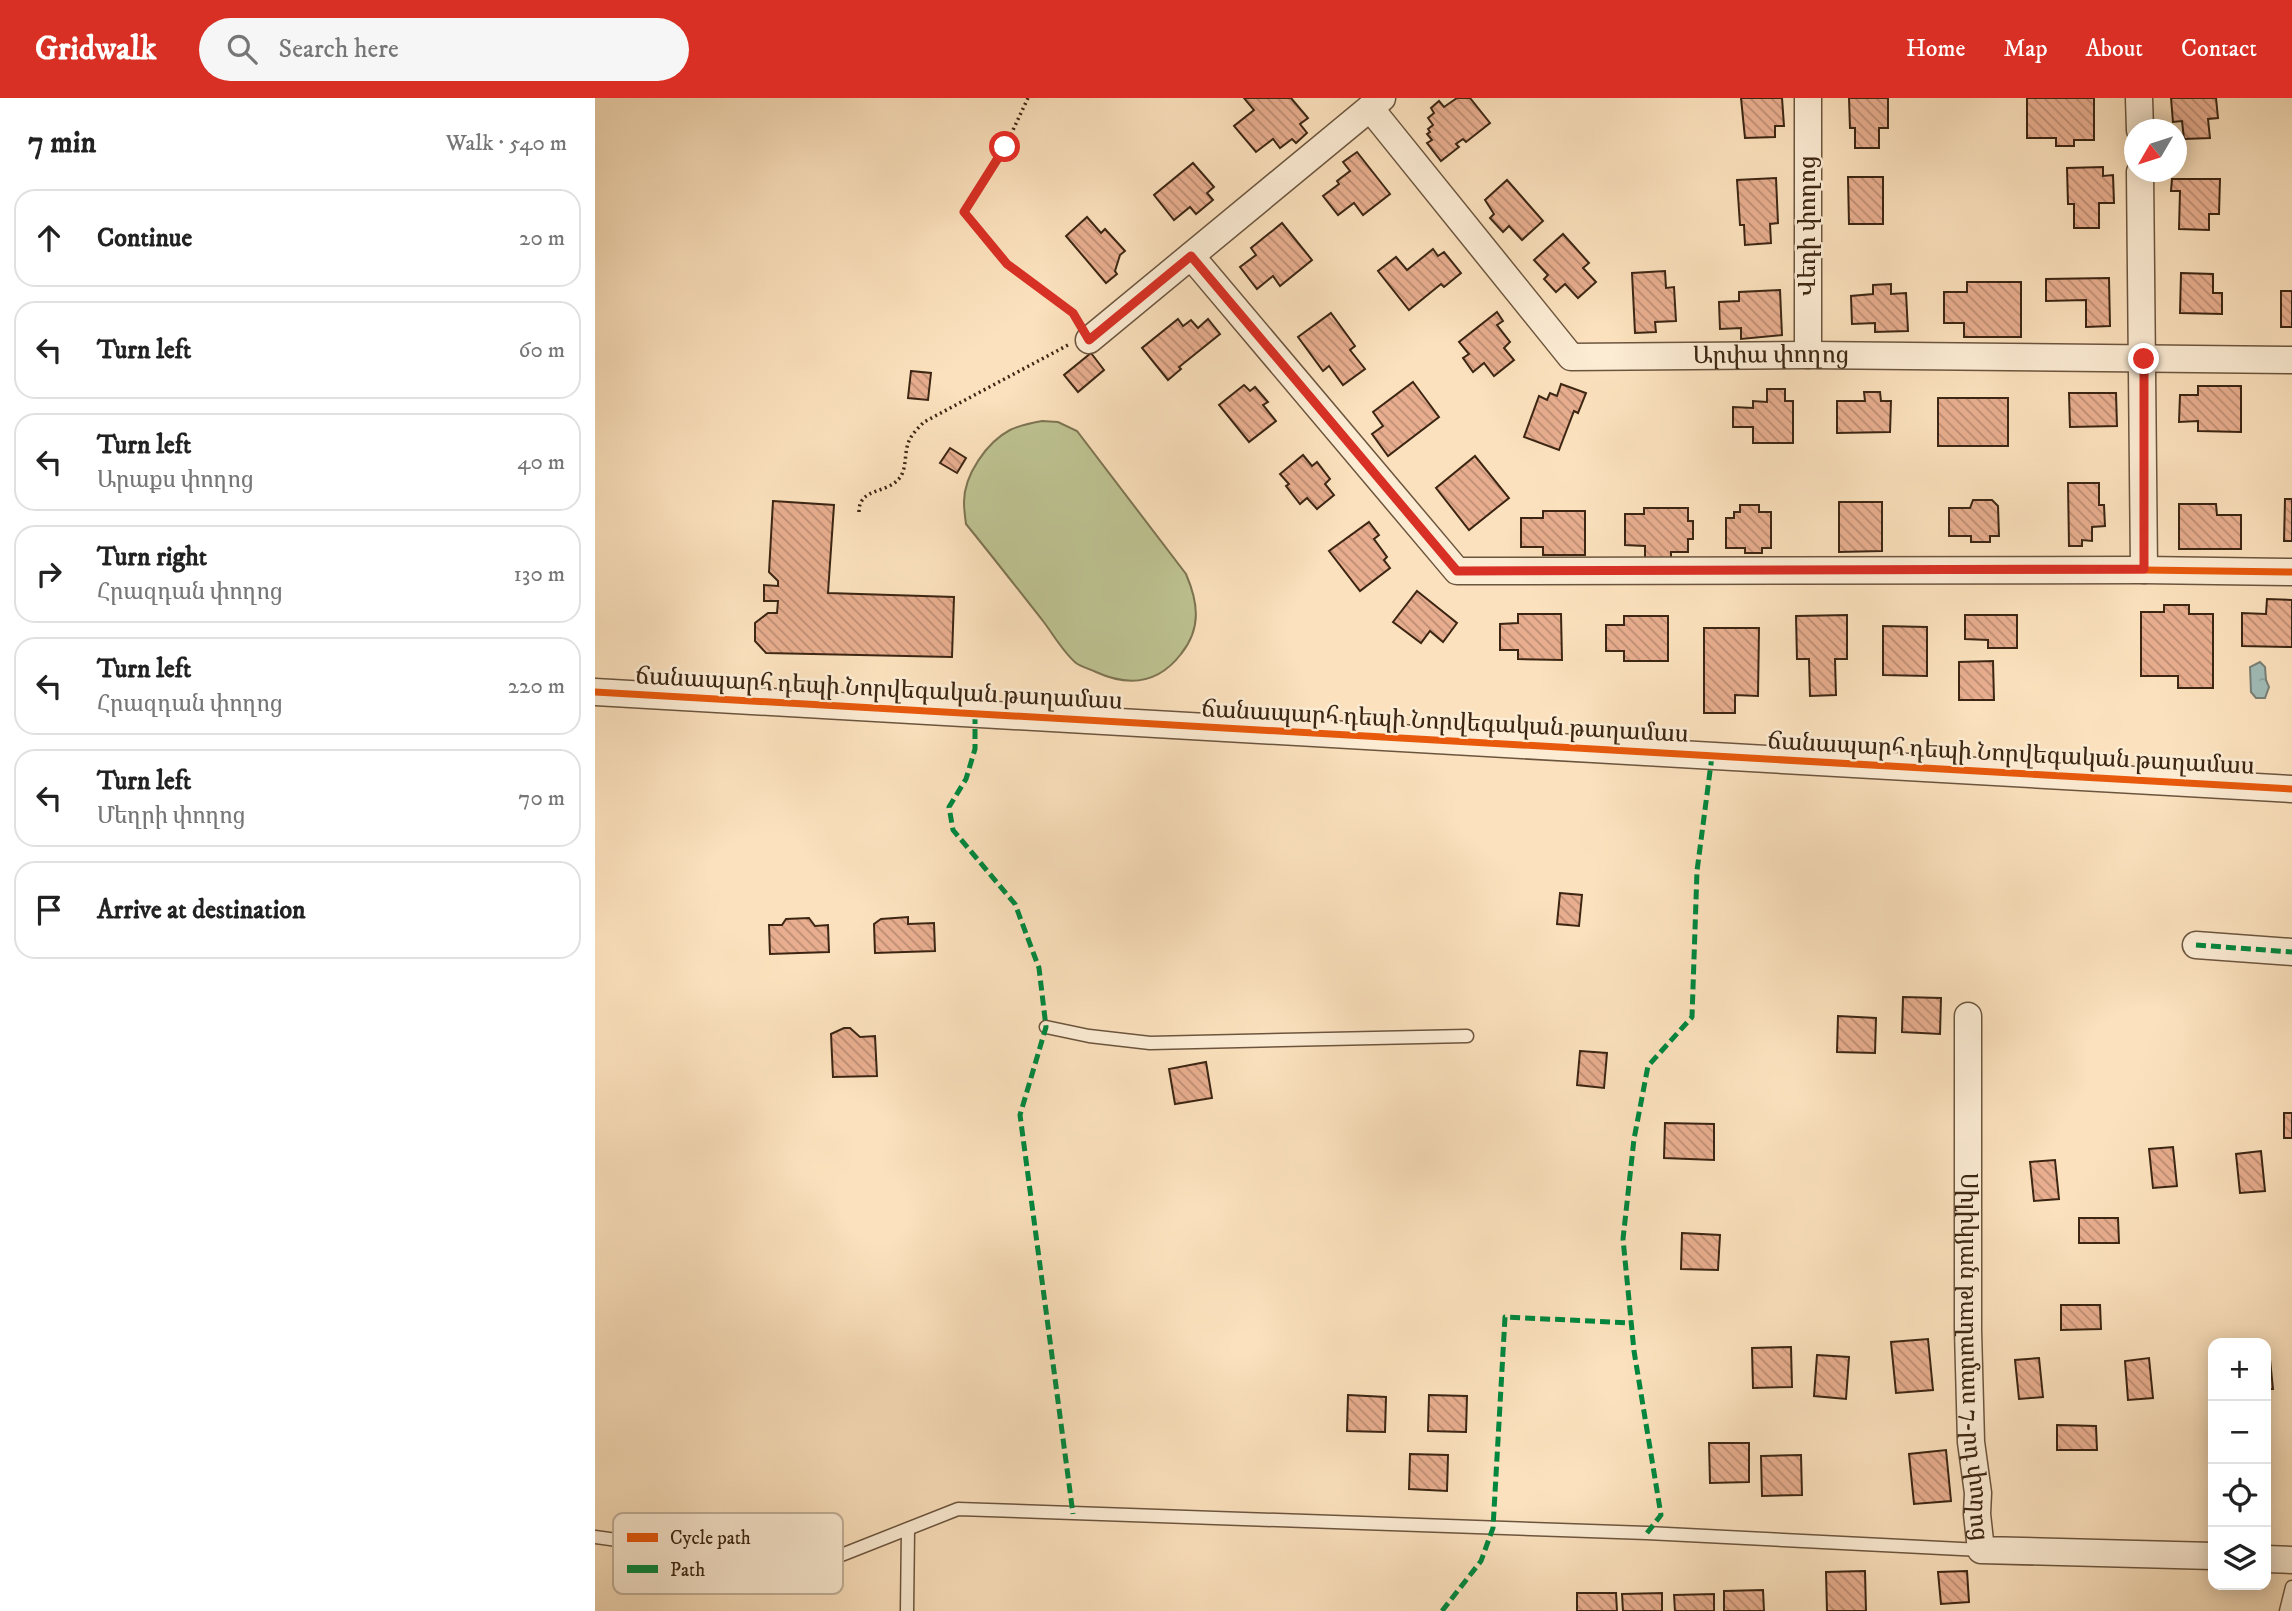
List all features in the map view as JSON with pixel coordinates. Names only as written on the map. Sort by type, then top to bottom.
[{"type":"street","name":"Վեդի փողոց","points":[[1808,98],[1808,355]]},
{"type":"street","points":[[2139,98],[2140,119]]},
{"type":"street","points":[[1089,340],[1376,103]]},
{"type":"street","name":"Արփա փողոց","points":[[1376,103],[1571,357],[1808,355],[2292,360]]},
{"type":"street","points":[[2140,182],[2144,569]]},
{"type":"street","points":[[1191,256],[1457,571],[2144,569],[2292,572]]},
{"type":"street","name":"ճանապարհ դեպի Նորվեգական թաղամաս","points":[[595,692],[2292,789]]},
{"type":"street","points":[[2196,945],[2292,952]]},
{"type":"street","name":"Սիլիկյան թաղամաս 7-րդ փողոց","points":[[1968,1016],[1968,1330],[1971,1442],[1978,1493],[1977,1514],[1981,1550],[2208,1556]]},
{"type":"street","points":[[2271,1559],[2292,1560]]},
{"type":"lane","points":[[1045,1027],[1089,1036],[1150,1043],[1467,1036]]},
{"type":"lane","points":[[843,1554],[958,1509],[1647,1533],[1981,1550]]},
{"type":"lane","points":[[907,1611],[908,1528]]},
{"type":"lane","points":[[595,1537],[613,1540]]},
{"type":"lane","points":[[2286,1611],[2292,1587]]},
{"type":"path","points":[[859,512],[859,503],[865,495],[888,487],[901,476],[909,440],[924,422],[1067,345],[1089,340],[1073,313],[1007,264],[964,212],[1005,147],[1028,98]]},
{"type":"green space","points":[[1042,421],[1058,422],[1077,431],[1186,574],[1195,605],[1195,625],[1181,654],[1163,672],[1153,677],[1120,680],[1076,663],[966,524],[965,492],[978,460],[1001,435],[1022,425]]},
{"type":"water","points":[[2260,662],[2265,667],[2269,687],[2265,698],[2256,698],[2251,692],[2250,667]]},
{"type":"building","points":[[1244,98],[1291,98],[1308,118],[1300,124],[1307,133],[1296,143],[1292,139],[1280,148],[1273,139],[1256,152],[1234,126],[1254,110]]},
{"type":"building","points":[[1457,98],[1470,98],[1490,123],[1466,142],[1463,139],[1456,144],[1459,147],[1441,161],[1427,143],[1432,140],[1427,134],[1433,125],[1428,118],[1434,113],[1431,108],[1439,101],[1444,107]]},
{"type":"building","points":[[1741,98],[1782,98],[1784,126],[1775,126],[1775,137],[1745,138]]},
{"type":"building","points":[[1849,98],[1888,98],[1888,128],[1879,128],[1879,148],[1855,148],[1855,128],[1850,128]]},
{"type":"building","points":[[2027,98],[2094,98],[2094,140],[2074,140],[2074,146],[2056,146],[2056,138],[2027,138]]},
{"type":"building","points":[[2171,98],[2216,98],[2218,118],[2208,119],[2210,138],[2187,139],[2187,119],[2173,119]]},
{"type":"building","points":[[1357,152],[1390,194],[1363,215],[1354,203],[1338,215],[1323,196],[1350,171],[1343,162]]},
{"type":"building","points":[[1193,163],[1214,187],[1207,193],[1213,200],[1196,214],[1190,207],[1174,220],[1154,195]]},
{"type":"building","points":[[2103,167],[2103,176],[2113,175],[2114,203],[2099,203],[2099,228],[2074,228],[2074,204],[2068,204],[2067,168]]},
{"type":"building","points":[[1848,177],[1883,177],[1883,224],[1849,224]]},
{"type":"building","points":[[1776,178],[1778,223],[1770,224],[1771,243],[1745,245],[1744,225],[1740,225],[1737,180]]},
{"type":"building","points":[[2220,179],[2219,214],[2209,214],[2209,230],[2179,229],[2180,191],[2171,191],[2172,182]]},
{"type":"building","points":[[1507,180],[1543,221],[1522,240],[1509,226],[1503,232],[1490,218],[1494,214],[1485,200]]},
{"type":"building","points":[[1087,217],[1101,233],[1105,229],[1125,251],[1120,255],[1115,271],[1117,274],[1106,283],[1066,236]]},
{"type":"building","points":[[1282,223],[1312,260],[1280,286],[1273,276],[1257,289],[1240,267],[1256,255],[1251,248]]},
{"type":"building","points":[[1563,234],[1589,263],[1583,268],[1596,282],[1578,298],[1565,284],[1556,292],[1544,279],[1548,275],[1534,260]]},
{"type":"building","points":[[1433,249],[1438,256],[1444,252],[1461,273],[1444,287],[1441,284],[1409,310],[1378,271],[1396,257],[1407,270]]},
{"type":"building","points":[[1665,271],[1666,288],[1674,287],[1676,321],[1655,322],[1656,332],[1635,333],[1632,273]]},
{"type":"building","points":[[2181,273],[2213,274],[2213,293],[2222,293],[2222,314],[2180,313]]},
{"type":"building","points":[[2109,278],[2110,326],[2086,327],[2086,300],[2046,301],[2046,279]]},
{"type":"building","points":[[1967,282],[2021,282],[2021,337],[1964,337],[1964,323],[1944,323],[1944,292],[1967,292]]},
{"type":"building","points":[[1891,284],[1891,294],[1906,293],[1908,331],[1875,332],[1875,323],[1852,324],[1851,296],[1873,294],[1873,285]]},
{"type":"building","points":[[1780,290],[1782,335],[1741,339],[1741,328],[1720,329],[1719,302],[1739,301],[1739,292]]},
{"type":"building","points":[[2281,291],[2292,291],[2292,327],[2281,327]]},
{"type":"building","points":[[1497,312],[1503,321],[1497,325],[1510,342],[1504,348],[1514,360],[1494,376],[1484,363],[1473,372],[1463,358],[1469,354],[1459,342]]},
{"type":"building","points":[[1331,313],[1355,346],[1350,350],[1365,369],[1343,385],[1329,366],[1323,371],[1298,337]]},
{"type":"building","points":[[1178,319],[1183,326],[1191,320],[1198,328],[1208,319],[1220,334],[1179,367],[1181,369],[1168,380],[1142,348]]},
{"type":"building","points":[[1091,353],[1104,370],[1078,392],[1064,375]]},
{"type":"building","points":[[911,371],[931,373],[928,400],[908,398]]},
{"type":"building","points":[[1413,382],[1439,417],[1388,456],[1372,434],[1383,426],[1373,412]]},
{"type":"building","points":[[1561,384],[1586,393],[1578,413],[1574,411],[1559,450],[1524,437],[1539,396],[1547,400],[1550,393],[1557,396]]},
{"type":"building","points":[[1244,385],[1250,391],[1255,387],[1268,402],[1263,405],[1276,421],[1249,442],[1219,405]]},
{"type":"building","points":[[2198,386],[2241,386],[2241,432],[2198,431],[2198,421],[2179,422],[2180,395],[2198,395]]},
{"type":"building","points":[[1767,389],[1785,389],[1785,401],[1793,401],[1793,443],[1753,443],[1753,427],[1733,427],[1733,407],[1753,408],[1753,401],[1767,402]]},
{"type":"building","points":[[1864,392],[1880,392],[1881,401],[1891,401],[1890,432],[1837,433],[1837,401],[1865,401]]},
{"type":"building","points":[[2069,393],[2116,393],[2117,426],[2070,427]]},
{"type":"building","points":[[1938,398],[2008,398],[2008,446],[1938,446]]},
{"type":"building","points":[[950,448],[966,458],[957,473],[940,463]]},
{"type":"building","points":[[1303,455],[1312,466],[1317,462],[1330,479],[1325,484],[1334,495],[1317,509],[1307,498],[1300,504],[1280,474]]},
{"type":"building","points":[[1475,456],[1509,498],[1469,530],[1436,488]]},
{"type":"building","points":[[2068,483],[2099,483],[2099,505],[2104,505],[2105,526],[2092,527],[2092,541],[2082,540],[2082,546],[2069,546]]},
{"type":"building","points":[[2285,499],[2292,499],[2292,541],[2284,541]]},
{"type":"building","points":[[1973,500],[1992,500],[1998,506],[1999,536],[1990,536],[1990,542],[1971,542],[1971,536],[1949,536],[1949,508],[1970,508]]},
{"type":"building","points":[[773,501],[834,505],[828,593],[954,597],[952,657],[766,653],[755,641],[755,623],[768,613],[777,613],[778,601],[764,601],[764,585],[778,586],[778,581],[769,572]]},
{"type":"building","points":[[1839,502],[1882,502],[1882,551],[1839,552]]},
{"type":"building","points":[[2179,504],[2216,504],[2217,515],[2241,515],[2241,549],[2179,549]]},
{"type":"building","points":[[1740,505],[1759,505],[1759,512],[1771,512],[1771,548],[1762,548],[1762,553],[1745,553],[1745,548],[1726,548],[1726,518],[1734,518],[1734,512],[1740,512]]},
{"type":"building","points":[[1644,508],[1688,508],[1688,521],[1693,521],[1693,539],[1688,539],[1688,552],[1671,552],[1671,559],[1645,559],[1645,546],[1625,545],[1625,514],[1644,514]]},
{"type":"building","points":[[1543,511],[1585,511],[1585,555],[1543,555],[1543,547],[1521,547],[1521,518],[1543,518]]},
{"type":"building","points":[[1369,522],[1379,535],[1374,539],[1387,557],[1384,560],[1390,568],[1360,591],[1329,551]]},
{"type":"building","points":[[1417,591],[1457,623],[1443,642],[1430,631],[1421,643],[1393,622]]},
{"type":"building","points":[[2267,599],[2292,600],[2292,647],[2242,646],[2242,613],[2266,614]]},
{"type":"building","points":[[2164,605],[2189,605],[2189,614],[2213,614],[2213,688],[2178,688],[2178,676],[2141,676],[2141,612],[2164,612]]},
{"type":"building","points":[[1518,614],[1561,614],[1562,660],[1518,659],[1518,650],[1500,650],[1500,624],[1518,623]]},
{"type":"building","points":[[1847,615],[1847,659],[1835,659],[1836,695],[1810,696],[1809,659],[1797,659],[1796,616]]},
{"type":"building","points":[[1965,615],[2017,615],[2017,648],[1988,648],[1988,640],[1965,639]]},
{"type":"building","points":[[1624,616],[1668,616],[1668,661],[1624,661],[1624,651],[1606,651],[1606,625],[1624,625]]},
{"type":"building","points":[[1883,626],[1927,627],[1927,676],[1883,675]]},
{"type":"building","points":[[1704,628],[1759,628],[1758,696],[1735,695],[1735,713],[1704,713]]},
{"type":"building","points":[[1993,661],[1994,700],[1959,700],[1959,662]]},
{"type":"building","points":[[1560,893],[1582,895],[1579,926],[1557,924]]},
{"type":"building","points":[[908,917],[908,924],[934,923],[935,951],[875,953],[874,924],[881,919]]},
{"type":"building","points":[[809,918],[815,926],[828,925],[829,952],[770,954],[769,925],[782,925],[786,919]]},
{"type":"building","points":[[1903,997],[1941,998],[1940,1034],[1902,1032]]},
{"type":"building","points":[[1838,1016],[1876,1018],[1875,1053],[1837,1052]]},
{"type":"building","points":[[850,1028],[860,1037],[875,1036],[877,1076],[833,1077],[831,1034]]},
{"type":"building","points":[[1580,1051],[1607,1053],[1604,1088],[1577,1085]]},
{"type":"building","points":[[1206,1062],[1212,1098],[1175,1104],[1169,1069]]},
{"type":"building","points":[[2284,1113],[2292,1113],[2292,1138],[2284,1138]]},
{"type":"building","points":[[1665,1123],[1714,1124],[1714,1160],[1664,1158]]},
{"type":"building","points":[[2173,1147],[2177,1186],[2153,1188],[2149,1149]]},
{"type":"building","points":[[2261,1151],[2265,1191],[2240,1193],[2236,1154]]},
{"type":"building","points":[[2055,1160],[2059,1199],[2034,1201],[2030,1162]]},
{"type":"building","points":[[2079,1218],[2118,1218],[2119,1243],[2079,1243]]},
{"type":"building","points":[[1682,1233],[1720,1235],[1718,1270],[1681,1269]]},
{"type":"building","points":[[2061,1305],[2100,1305],[2101,1329],[2061,1330]]},
{"type":"building","points":[[1928,1339],[1933,1390],[1896,1393],[1891,1342]]},
{"type":"building","points":[[1791,1347],[1792,1387],[1753,1388],[1752,1348]]},
{"type":"building","points":[[1817,1355],[1849,1357],[1846,1399],[1814,1396]]},
{"type":"building","points":[[2039,1358],[2043,1397],[2019,1399],[2015,1360]]},
{"type":"building","points":[[2149,1358],[2153,1398],[2128,1400],[2125,1361]]},
{"type":"building","points":[[1348,1395],[1386,1397],[1385,1432],[1347,1431]]},
{"type":"building","points":[[1429,1395],[1467,1396],[1466,1432],[1428,1431]]},
{"type":"building","points":[[2057,1425],[2096,1426],[2097,1450],[2057,1450]]},
{"type":"building","points":[[1709,1443],[1749,1443],[1749,1482],[1710,1483]]},
{"type":"building","points":[[1946,1450],[1951,1501],[1914,1504],[1909,1454]]},
{"type":"building","points":[[1410,1454],[1448,1455],[1447,1491],[1409,1489]]},
{"type":"building","points":[[1801,1455],[1802,1495],[1762,1496],[1761,1456]]},
{"type":"building","points":[[1865,1571],[1866,1611],[1827,1611],[1826,1572]]},
{"type":"building","points":[[1967,1571],[1969,1602],[1941,1604],[1938,1572]]},
{"type":"building","points":[[1763,1590],[1764,1611],[1724,1611],[1724,1591]]},
{"type":"building","points":[[1577,1593],[1616,1593],[1617,1611],[1577,1611]]},
{"type":"building","points":[[1662,1593],[1662,1611],[1623,1611],[1622,1594]]},
{"type":"building","points":[[1714,1594],[1714,1611],[1675,1611],[1674,1595]]},
{"type":"marked path","points":[[975,714],[975,749],[966,779],[949,807],[953,830],[1015,904],[1039,968],[1046,1027],[1020,1115],[1073,1514]]},
{"type":"marked path","points":[[1647,1533],[1661,1515],[1634,1351],[1623,1239],[1634,1139],[1648,1066],[1692,1017],[1697,871],[1712,756]]},
{"type":"marked path","points":[[2196,945],[2292,952]]},
{"type":"marked path","points":[[1442,1611],[1481,1561],[1493,1528],[1505,1317],[1632,1323]]},
{"type":"cycle path","points":[[1191,256],[1457,571],[2292,572]]},
{"type":"cycle path","points":[[595,692],[2292,789]]},
{"type":"route","points":[[1005,147],[964,212],[1007,264],[1073,313],[1089,340],[1191,256],[1457,571],[2144,569],[2144,359]]}]
